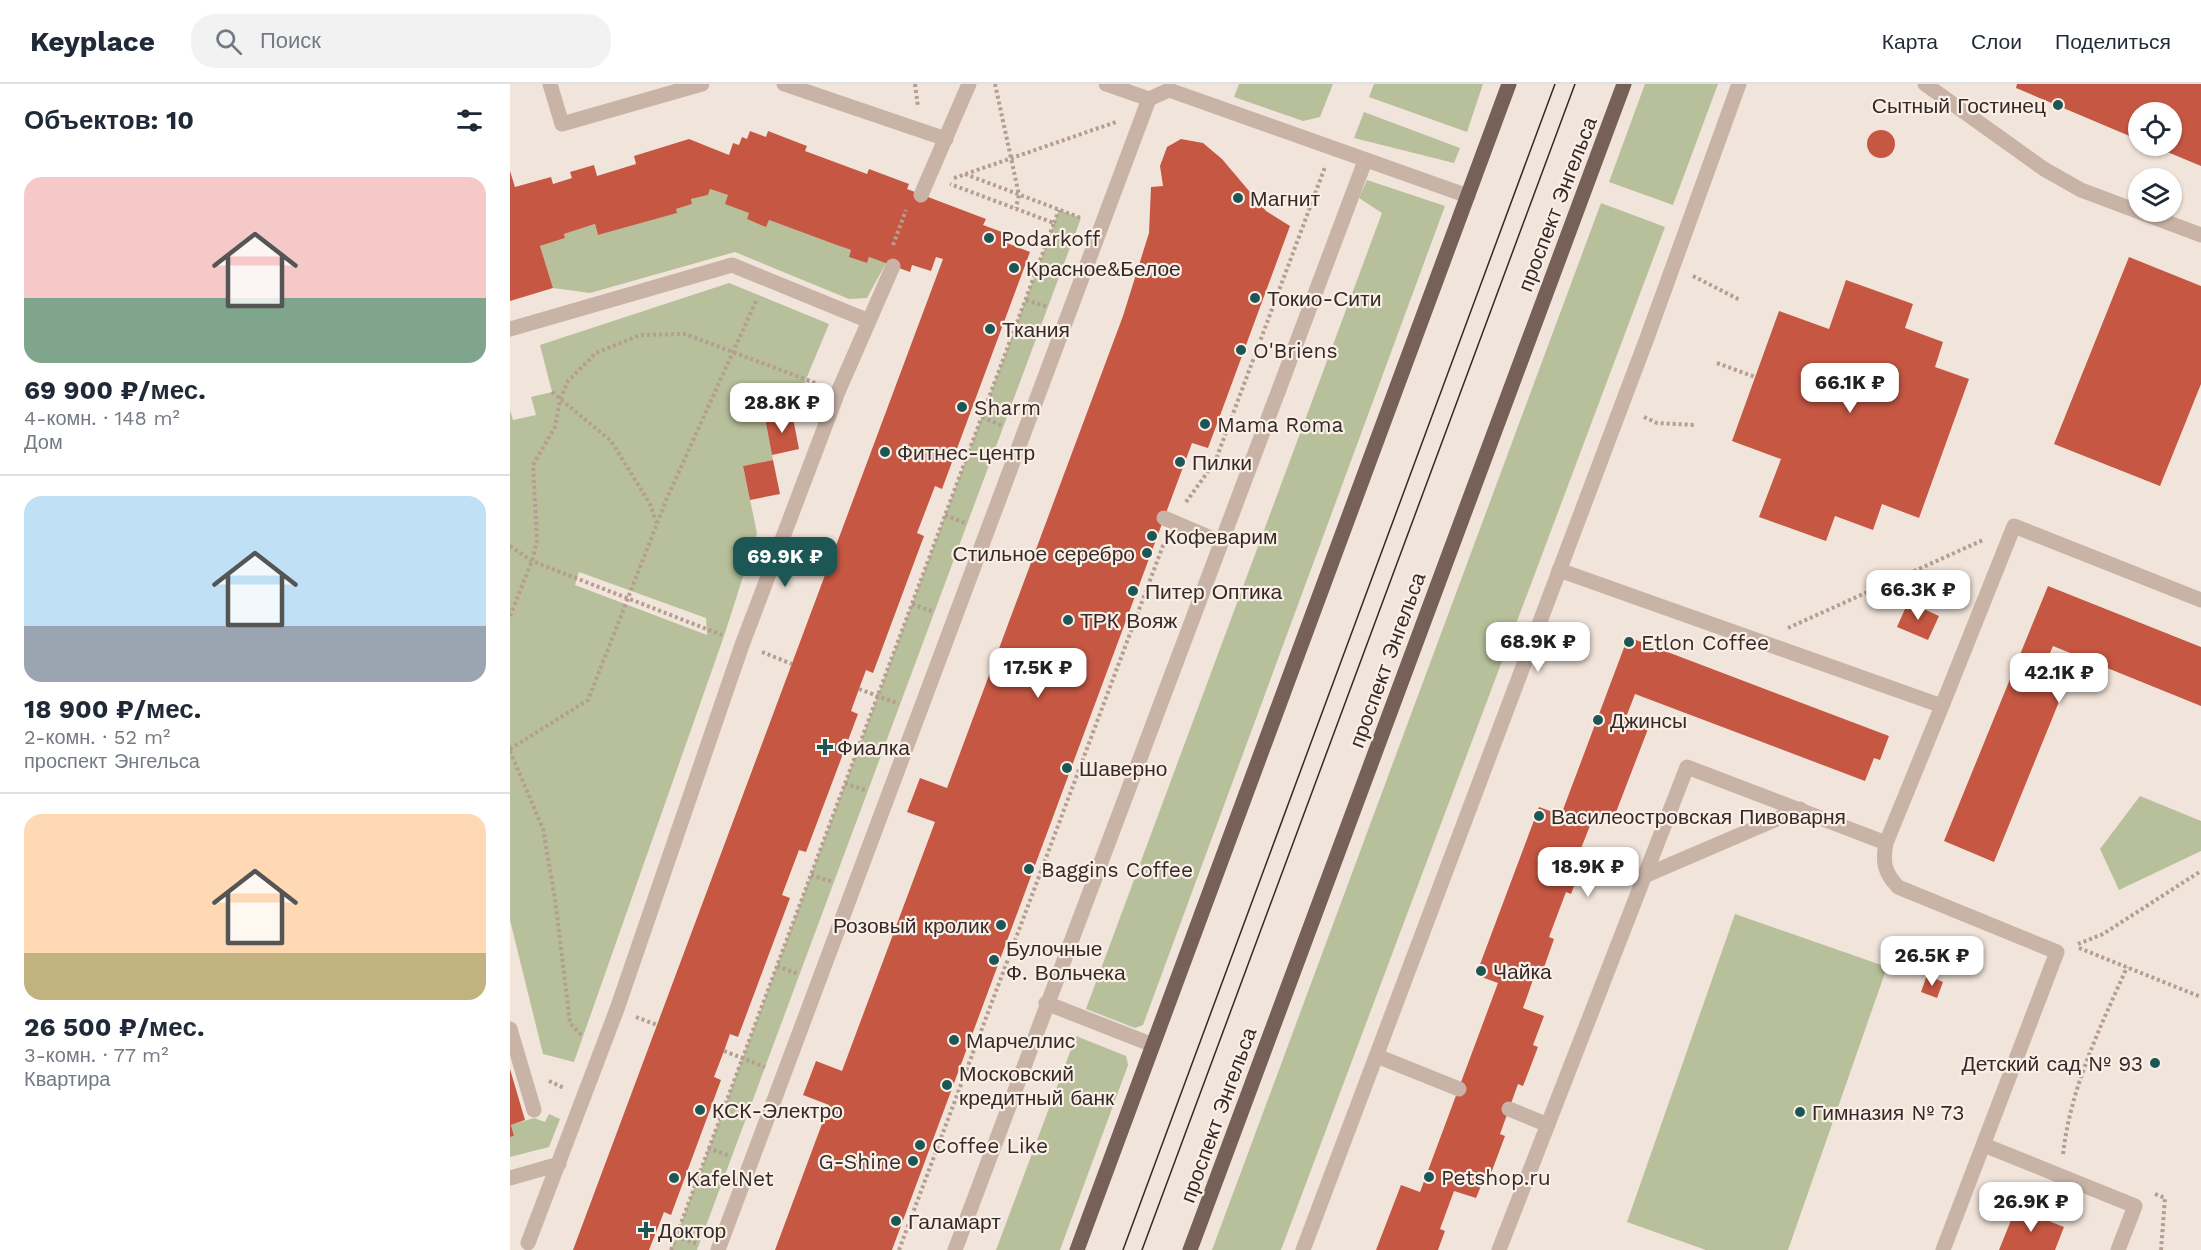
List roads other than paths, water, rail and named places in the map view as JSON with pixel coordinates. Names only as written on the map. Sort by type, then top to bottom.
[{"type":"main road","points":[[1077,1250],[1509,84]]},
{"type":"main road","name":"проспект Энгельса","points":[[1190,1250],[1624,84]]},
{"type":"street","points":[[550,84],[562,124],[702,84]]},
{"type":"street","points":[[784,84],[946,140]]},
{"type":"street","points":[[916,198],[946,140],[969,84]]},
{"type":"street","points":[[1106,84],[1149,99]]},
{"type":"street","points":[[1304,1250],[1647,338],[1739,84]]},
{"type":"street","points":[[1933,86],[2044,169],[2080,190],[2201,235]]},
{"type":"street","points":[[718,1250],[1149,99],[1171,87],[1332,149],[1468,196]]},
{"type":"street","points":[[955,1250],[1046,1003],[1365,161]]},
{"type":"street","points":[[528,1243],[600,1054],[742,645],[838,392],[869,321],[892,260]]},
{"type":"street","points":[[510,329],[732,265],[869,321]]},
{"type":"street","points":[[1168,520],[1220,542]]},
{"type":"street","points":[[1943,1250],[2057,952],[1898,887],[1889,877],[1882,861],[1887,843],[2014,526],[2201,600]]},
{"type":"street","points":[[1559,570],[1942,706]]},
{"type":"street","points":[[1499,1250],[1687,767],[1887,843]]},
{"type":"street","points":[[1644,876],[1800,809]]},
{"type":"street","points":[[1046,1003],[1152,1045]]},
{"type":"street","points":[[510,1029],[534,1110]]},
{"type":"street","points":[[1377,1056],[1459,1089]]},
{"type":"street","points":[[1509,1109],[1548,1125]]},
{"type":"street","points":[[1984,1145],[2135,1206],[2118,1250]]},
{"type":"street","points":[[510,1178],[559,1164]]},
{"type":"tram line","points":[[1123,1250],[1555,84]]},
{"type":"tram line","points":[[1142,1250],[1575,84]]},
{"type":"place","name":"Сытный Гостинец","points":[[2058,105]]},
{"type":"place","name":"Магнит","points":[[1238,198]]},
{"type":"place","name":"Podarkoff","points":[[989,238]]},
{"type":"place","name":"Красное&Белое","points":[[1014,268]]},
{"type":"place","name":"Токио-Сити","points":[[1255,298]]},
{"type":"place","name":"Ткания","points":[[990,329]]},
{"type":"place","name":"O'Briens","points":[[1241,350]]},
{"type":"place","name":"Sharm","points":[[962,407]]},
{"type":"place","name":"Mama Roma","points":[[1205,424]]},
{"type":"place","name":"Фитнес-центр","points":[[885,452]]},
{"type":"place","name":"Пилки","points":[[1180,462]]},
{"type":"place","name":"Кофеварим","points":[[1152,536]]},
{"type":"place","name":"Стильное серебро","points":[[1147,553]]},
{"type":"place","name":"Питер Оптика","points":[[1133,591]]},
{"type":"place","name":"ТРК Вояж","points":[[1068,620]]},
{"type":"place","name":"Etlon Coffee","points":[[1629,642]]},
{"type":"place","name":"Джинсы","points":[[1598,720]]},
{"type":"place","name":"Фиалка","points":[[825,747]]},
{"type":"place","name":"Шаверно","points":[[1067,768]]},
{"type":"place","name":"Василеостровская Пивоварня","points":[[1539,816]]},
{"type":"place","name":"Baggins Coffee","points":[[1029,869]]},
{"type":"place","name":"Розовый кролик","points":[[1001,925]]},
{"type":"place","name":"Булочные Ф. Вольчека","points":[[994,960]]},
{"type":"place","name":"Чайка","points":[[1481,971]]},
{"type":"place","name":"Марчеллис","points":[[954,1040]]},
{"type":"place","name":"Детский сад № 93","points":[[2155,1063]]},
{"type":"place","name":"Московский кредитный банк","points":[[947,1085]]},
{"type":"place","name":"КСК-Электро","points":[[700,1110]]},
{"type":"place","name":"Гимназия № 73","points":[[1800,1112]]},
{"type":"place","name":"Coffee Like","points":[[920,1145]]},
{"type":"place","name":"G-Shine","points":[[913,1161]]},
{"type":"place","name":"Petshop.ru","points":[[1429,1177]]},
{"type":"place","name":"KafelNet","points":[[674,1178]]},
{"type":"place","name":"Галамарт","points":[[896,1221]]},
{"type":"place","name":"Доктор","points":[[646,1230]]}]
